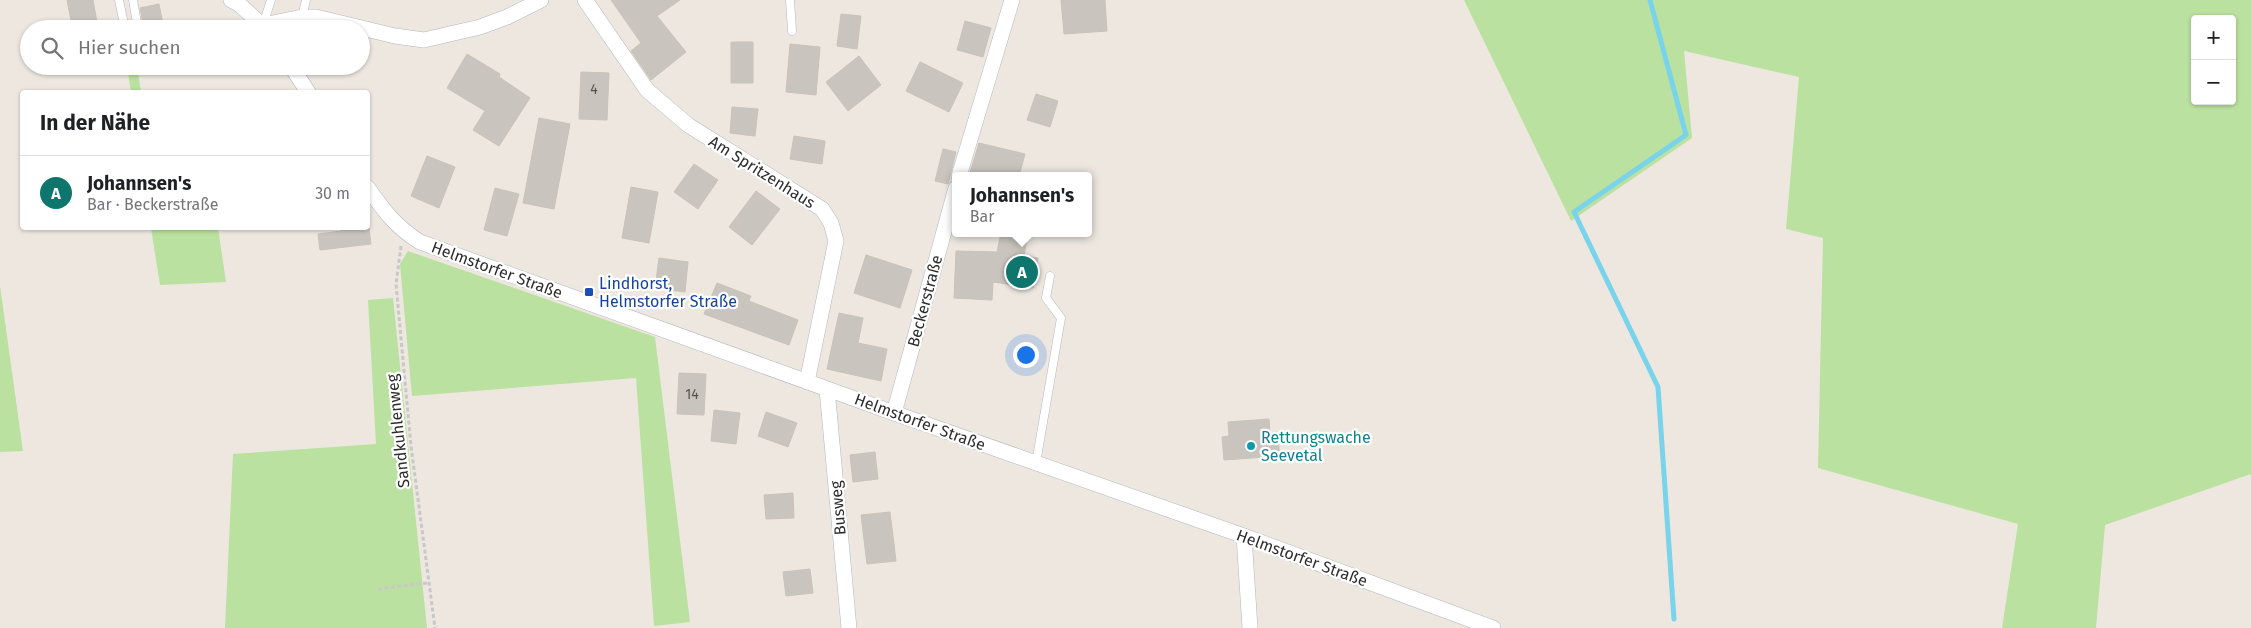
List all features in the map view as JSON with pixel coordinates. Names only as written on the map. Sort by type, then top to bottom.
[{"type":"street","points":[[231,0],[239,4],[257,20]]},
{"type":"street","points":[[370,30],[424,40],[480,27],[507,17],[541,0]]},
{"type":"street","name":"Am Spritzenhaus","points":[[585,0],[647,90],[688,125],[822,209],[831,223],[836,241],[806,382]]},
{"type":"street","points":[[960,172],[1012,0]]},
{"type":"street","points":[[291,20],[302,17],[316,17],[328,20]]},
{"type":"street","points":[[297,75],[307,90]]},
{"type":"street","name":"Helmstorfer Straße","points":[[370,191],[386,214],[403,232],[420,242],[806,382],[1244,536],[1493,628]]},
{"type":"street","name":"Beckerstraße","points":[[894,413],[952,203]]},
{"type":"street","name":"Busweg","points":[[827,389],[849,628]]},
{"type":"street","points":[[1244,536],[1250,628]]},
{"type":"lane","points":[[119,0],[122,20]]},
{"type":"lane","points":[[132,0],[136,20]]},
{"type":"lane","points":[[267,20],[271,0]]},
{"type":"lane","points":[[302,17],[306,0]]},
{"type":"lane","points":[[790,0],[792,32]]},
{"type":"lane","points":[[1036,463],[1061,318],[1046,298],[1050,276]]},
{"type":"path","name":"Sandkuhlenweg","points":[[403,232],[396,284],[411,446],[435,628]]},
{"type":"path","points":[[378,589],[428,583]]},
{"type":"green space","points":[[1464,0],[2251,0],[2251,474],[2105,525],[2096,628],[2002,628],[2018,524],[1818,468],[1823,238],[1786,229],[1799,77],[1684,51],[1692,138],[1571,221]]},
{"type":"green space","points":[[128,75],[138,75],[141,90],[131,90]]},
{"type":"green space","points":[[151,230],[218,230],[226,282],[160,285]]},
{"type":"green space","points":[[408,251],[655,337],[690,622],[654,626],[636,378],[412,396],[400,264]]},
{"type":"green space","points":[[0,286],[23,451],[0,452]]},
{"type":"green space","points":[[393,298],[427,628],[225,628],[233,454],[376,444],[368,300]]},
{"type":"building","points":[[67,0],[93,0],[97,20],[71,20]]},
{"type":"building","points":[[611,0],[680,0],[657,16],[686,52],[651,80],[631,51],[641,43]]},
{"type":"building","points":[[1061,0],[1105,0],[1107,31],[1064,34]]},
{"type":"building","points":[[159,4],[162,20],[142,20],[140,8]]},
{"type":"building","points":[[841,14],[861,16],[857,49],[837,46]]},
{"type":"building","points":[[965,21],[991,28],[983,57],[957,50]]},
{"type":"building","points":[[731,42],[753,42],[753,83],[731,83]]},
{"type":"building","points":[[790,44],[820,47],[816,95],[786,92]]},
{"type":"building","points":[[467,54],[500,74],[499,77],[530,98],[499,146],[473,130],[485,111],[447,88]]},
{"type":"building","points":[[859,56],[881,85],[848,111],[826,82]]},
{"type":"building","points":[[920,62],[963,83],[949,112],[906,91]]},
{"type":"building","points":[[581,72],[609,73],[607,120],[579,119]]},
{"type":"building","points":[[1036,94],[1058,101],[1050,127],[1027,120]]},
{"type":"building","points":[[732,107],[758,109],[755,136],[730,133]]},
{"type":"building","points":[[539,118],[570,124],[554,209],[523,203]]},
{"type":"building","points":[[794,136],[825,141],[822,164],[790,159]]},
{"type":"building","points":[[979,143],[1025,154],[1020,172],[970,172]]},
{"type":"building","points":[[943,149],[956,152],[948,184],[935,181]]},
{"type":"building","points":[[427,156],[455,167],[439,208],[411,196]]},
{"type":"building","points":[[694,164],[718,180],[698,209],[674,192]]},
{"type":"building","points":[[631,187],[658,192],[649,243],[622,238]]},
{"type":"building","points":[[495,188],[519,194],[507,236],[484,230]]},
{"type":"building","points":[[756,191],[780,209],[752,245],[729,227]]},
{"type":"building","points":[[369,230],[371,244],[320,250],[318,234]]},
{"type":"building","points":[[1000,237],[1027,237],[1024,256],[1038,258],[1033,288],[993,282],[992,300],[954,298],[956,251],[997,252]]},
{"type":"building","points":[[866,255],[912,270],[900,308],[854,293]]},
{"type":"building","points":[[659,258],[688,262],[685,292],[655,288]]},
{"type":"building","points":[[717,283],[751,296],[749,301],[798,320],[789,345],[704,314]]},
{"type":"building","points":[[839,313],[863,318],[858,343],[887,349],[881,381],[827,369]]},
{"type":"building","points":[[679,373],[706,374],[704,415],[677,414]]},
{"type":"building","points":[[714,410],[740,413],[736,444],[711,441]]},
{"type":"building","points":[[766,412],[797,423],[788,447],[758,436]]},
{"type":"building","name":"Rettungswache Seevetal","points":[[1269,419],[1270,433],[1277,432],[1280,456],[1224,460],[1222,437],[1229,436],[1228,422]]},
{"type":"building","points":[[875,452],[878,479],[853,482],[850,455]]},
{"type":"building","points":[[793,493],[794,518],[766,519],[764,495]]},
{"type":"building","points":[[890,512],[896,561],[867,564],[861,515]]},
{"type":"building","points":[[810,569],[813,593],[786,596],[783,572]]},
{"type":"waterway","points":[[1650,0],[1686,135],[1574,212],[1658,387],[1674,619]]},
{"type":"place","name":"Johannsen's","points":[[1022,272]]},
{"type":"place","name":"Lindhorst, Helmstorfer Straße","points":[[589,292]]},
{"type":"place","name":"Rettungswache Seevetal","points":[[1251,446]]}]
